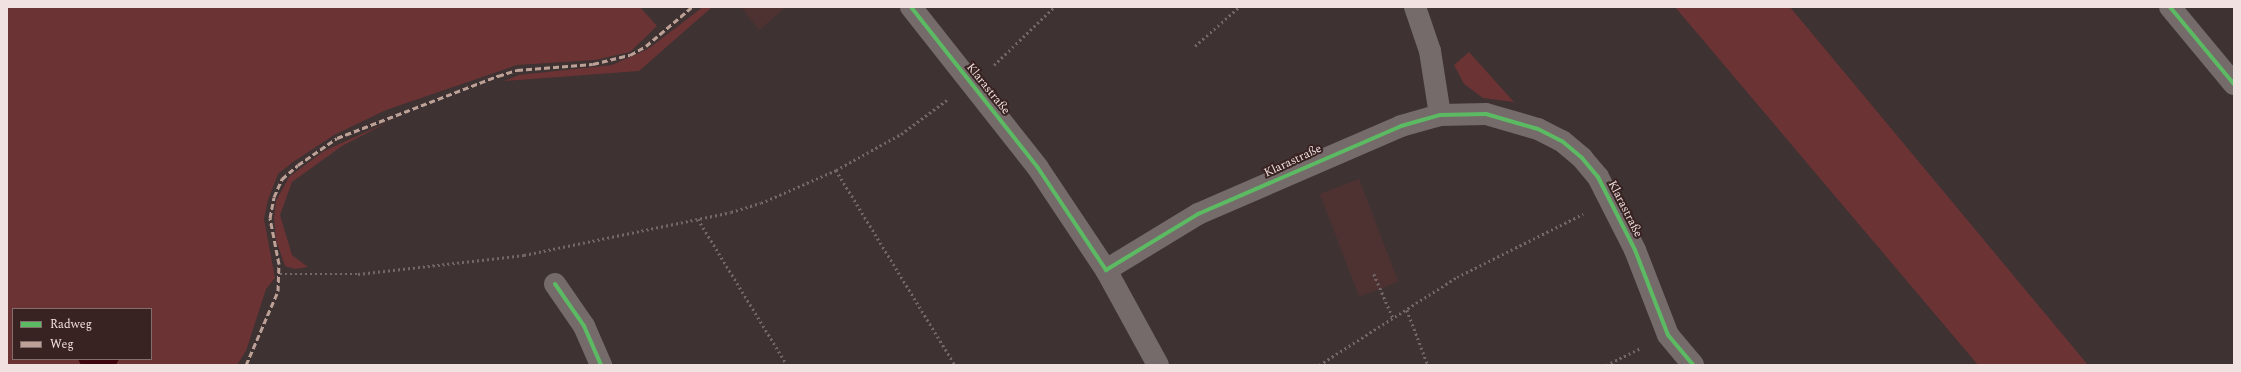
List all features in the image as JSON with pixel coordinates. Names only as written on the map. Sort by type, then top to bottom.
[{"type":"street","name":"Klarastraße","points":[[910,7],[1038,168],[1106,270],[1198,214],[1401,126],[1440,115],[1462,113],[1513,119],[1556,138],[1582,158],[1610,200],[1660,307],[1668,335],[1693,365]]},
{"type":"street","points":[[1415,7],[1430,51],[1440,115]]},
{"type":"street","points":[[2170,7],[2234,84]]},
{"type":"street","points":[[1106,270],[1158,365]]},
{"type":"street","points":[[554,284],[584,326],[602,365]]},
{"type":"path","points":[[280,274],[358,274],[497,259],[697,218],[761,203],[836,170],[902,134],[970,84],[1014,49],[1054,7]]},
{"type":"path","points":[[1195,46],[1239,7]]},
{"type":"path","points":[[836,170],[955,365]]},
{"type":"path","points":[[1319,365],[1457,278],[1610,200]]},
{"type":"path","points":[[697,218],[787,365]]},
{"type":"path","points":[[1374,274],[1393,318]]},
{"type":"path","points":[[1407,310],[1428,365]]},
{"type":"path","points":[[1606,365],[1668,335]]},
{"type":"shaded area","points":[[7,7],[640,7],[657,26],[630,52],[595,60],[517,65],[386,110],[334,135],[293,162],[278,174],[268,200],[264,219],[275,278],[266,289],[246,351],[237,365],[7,365]]},
{"type":"shaded area","points":[[703,7],[712,7],[639,71],[504,81],[519,75],[612,65],[648,49]]},
{"type":"shaded area","points":[[741,7],[786,7],[759,30]]},
{"type":"shaded area","points":[[1675,7],[1790,7],[2088,365],[1978,365]]},
{"type":"shaded area","points":[[1469,52],[1514,102],[1483,98],[1464,84],[1454,65]]},
{"type":"shaded area","points":[[390,121],[342,146],[292,182],[280,215],[292,255],[308,267],[295,269],[285,266],[276,240],[274,217],[276,201],[289,177],[324,151]]},
{"type":"shaded area","points":[[1359,179],[1398,282],[1359,297],[1320,194]]},
{"type":"shaded area","points":[[78,360],[118,360],[116,365],[81,365]]},
{"type":"marked path","points":[[246,365],[278,291],[279,264],[270,218],[274,197],[282,179],[298,165],[337,138],[498,76],[517,70],[593,64],[630,55],[646,46],[692,7]]},
{"type":"cycle path","points":[[911,7],[1038,168],[1106,270],[1198,214],[1401,126],[1440,115],[1486,114],[1538,129],[1562,141],[1582,158],[1598,177],[1635,250],[1668,335],[1693,365]]},
{"type":"cycle path","points":[[2170,7],[2234,84]]},
{"type":"cycle path","points":[[555,284],[584,326],[601,365]]}]
